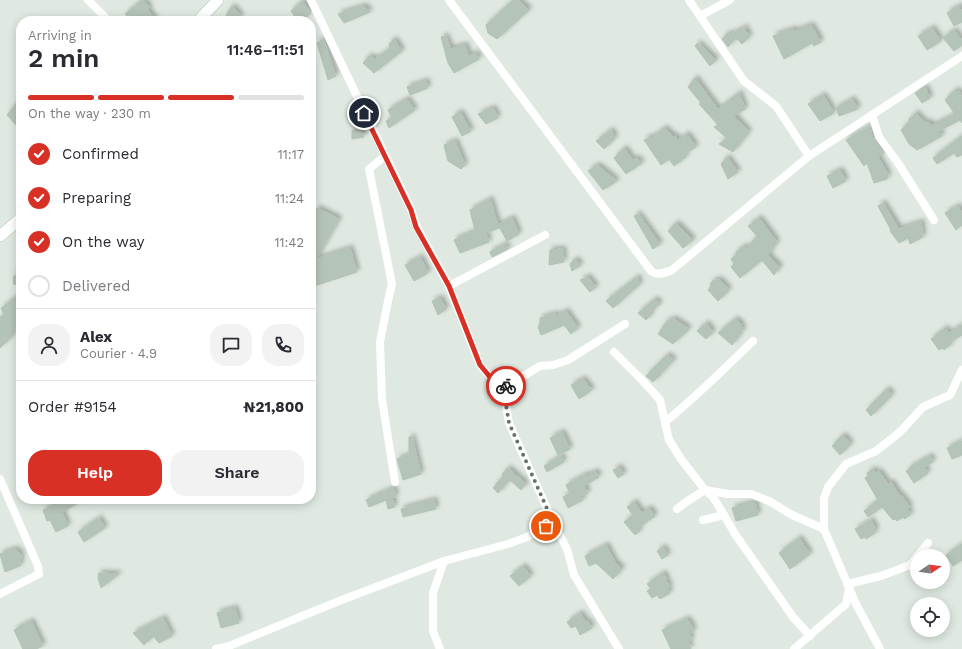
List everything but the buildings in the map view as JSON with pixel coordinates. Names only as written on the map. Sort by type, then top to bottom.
[{"type":"street","points":[[88,0],[104,16]]},
{"type":"street","points":[[203,16],[218,0]]},
{"type":"street","points":[[311,0],[411,210],[416,227],[449,286],[480,365],[490,377],[507,386]]},
{"type":"street","points":[[449,0],[654,273],[658,274],[672,270],[809,156],[962,56]]},
{"type":"street","points":[[689,0],[744,81],[776,106],[809,156]]},
{"type":"street","points":[[700,16],[730,0]]},
{"type":"street","points":[[872,115],[879,137],[898,163],[934,220]]},
{"type":"street","points":[[385,156],[369,169],[392,284],[380,342],[382,398],[395,482]]},
{"type":"street","points":[[0,236],[16,222]]},
{"type":"street","points":[[449,286],[545,235]]},
{"type":"street","points":[[507,386],[540,366],[554,365],[568,360],[625,324]]},
{"type":"street","points":[[665,422],[685,406],[753,341]]},
{"type":"street","points":[[614,352],[660,400],[669,440],[681,459],[705,490],[713,497],[735,534],[793,617],[810,636]]},
{"type":"street","points":[[880,649],[856,604],[824,530],[824,498],[828,486],[846,464],[876,451],[900,432],[923,407],[950,395],[962,370]]},
{"type":"street","points":[[507,386],[506,405],[509,423],[553,522],[567,549],[574,575],[619,649]]},
{"type":"street","points":[[0,479],[3,492],[38,566],[39,574],[0,594]]},
{"type":"street","points":[[677,509],[705,490],[728,494],[751,494],[769,501],[792,515],[824,530]]},
{"type":"street","points":[[703,520],[724,515]]},
{"type":"street","points":[[216,649],[229,646],[339,601],[444,561],[508,544],[527,537],[553,522]]},
{"type":"street","points":[[848,586],[881,576],[910,564],[928,543]]},
{"type":"street","points":[[440,649],[433,631],[433,593],[444,561]]},
{"type":"street","points":[[794,649],[846,604],[848,586]]},
{"type":"way so far","points":[[506,386],[506,405],[509,423],[553,522],[546,526]]},
{"type":"route","points":[[364,113],[411,210],[416,227],[449,286],[480,365],[490,377],[506,386]]}]
